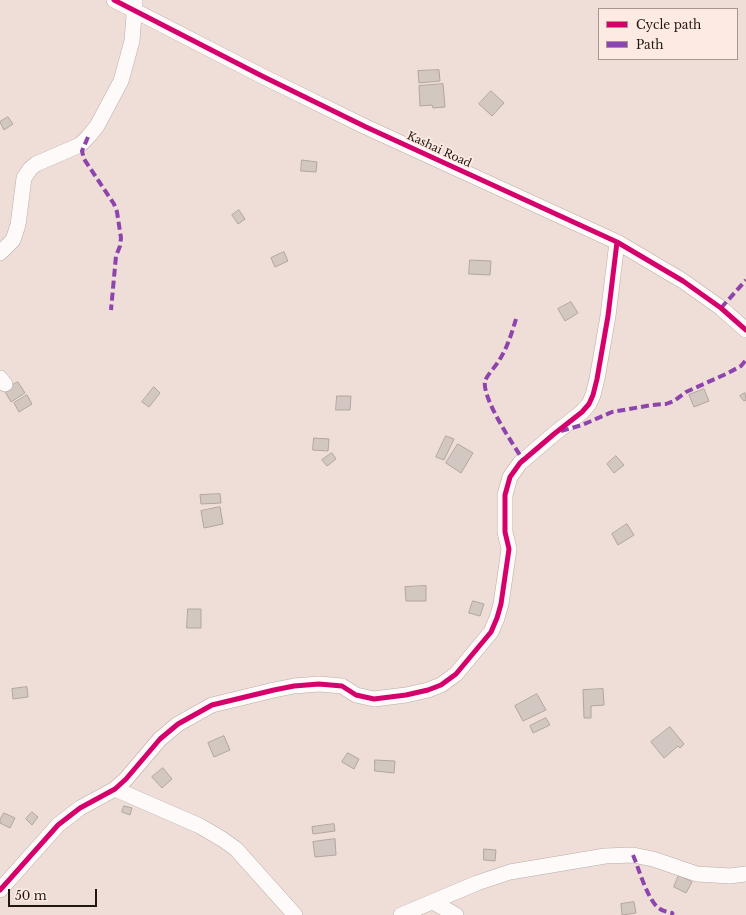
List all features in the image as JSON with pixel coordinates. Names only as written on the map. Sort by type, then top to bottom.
[{"type":"street","name":"Kashai Road","points":[[114,0],[134,5],[262,76],[366,127],[617,242],[683,281],[721,308],[746,330]]},
{"type":"street","points":[[0,253],[12,240],[18,225],[24,178],[30,169],[36,164],[80,144],[97,126],[121,81],[132,41],[134,5]]},
{"type":"street","points":[[0,890],[58,825],[80,808],[115,789],[126,779],[160,739],[178,724],[212,705],[294,686],[319,684],[342,686],[356,695],[374,699],[406,695],[428,690],[441,685],[456,674],[491,632],[501,604],[509,549],[505,532],[505,495],[510,477],[520,463],[582,412],[589,404],[593,394],[608,316],[617,242]]},
{"type":"street","points":[[115,789],[200,826],[222,839],[236,849],[295,915]]},
{"type":"street","points":[[401,915],[477,883],[510,872],[605,856],[633,855],[653,859],[696,874],[730,876],[746,874]]},
{"type":"street","points":[[433,902],[456,915]]},
{"type":"building","points":[[439,70],[440,81],[419,83],[418,71]]},
{"type":"building","points":[[443,84],[445,107],[433,108],[432,105],[420,106],[419,86]]},
{"type":"building","points":[[491,91],[504,103],[492,116],[479,104]]},
{"type":"building","points":[[8,117],[13,124],[4,130],[0,122]]},
{"type":"building","points":[[302,160],[317,162],[316,172],[301,171]]},
{"type":"building","points":[[239,210],[245,219],[238,224],[232,215]]},
{"type":"building","points":[[284,252],[288,261],[275,267],[271,258]]},
{"type":"building","points":[[470,260],[491,261],[490,275],[469,274]]},
{"type":"building","points":[[571,302],[578,313],[565,321],[558,309]]},
{"type":"building","points":[[18,382],[25,393],[11,402],[4,390]]},
{"type":"building","points":[[154,387],[160,393],[149,407],[142,402]]},
{"type":"building","points":[[704,389],[709,401],[694,407],[689,395]]},
{"type":"building","points":[[745,393],[746,400],[744,401],[740,396]]},
{"type":"building","points":[[27,395],[32,404],[19,412],[14,403]]},
{"type":"building","points":[[337,396],[351,396],[350,410],[336,410]]},
{"type":"building","points":[[446,436],[454,439],[444,460],[436,457]]},
{"type":"building","points":[[314,438],[329,439],[328,451],[313,450]]},
{"type":"building","points":[[458,444],[473,453],[461,473],[446,463]]},
{"type":"building","points":[[332,453],[336,459],[327,466],[322,460]]},
{"type":"building","points":[[616,456],[624,465],[614,473],[607,464]]},
{"type":"building","points":[[220,494],[221,503],[201,504],[200,495]]},
{"type":"building","points":[[220,507],[223,524],[204,528],[201,511]]},
{"type":"building","points":[[627,524],[634,535],[618,545],[612,534]]},
{"type":"building","points":[[426,586],[426,601],[406,601],[405,587]]},
{"type":"building","points":[[473,601],[484,604],[480,616],[469,613]]},
{"type":"building","points":[[188,609],[201,609],[201,628],[187,628]]},
{"type":"building","points":[[27,687],[28,697],[13,699],[12,689]]},
{"type":"building","points":[[603,689],[604,705],[591,706],[591,718],[584,718],[583,690]]},
{"type":"building","points":[[537,694],[546,710],[523,721],[515,706]]},
{"type":"building","points":[[546,718],[550,725],[533,733],[530,726]]},
{"type":"building","points":[[670,727],[684,744],[680,748],[678,746],[664,758],[651,742]]},
{"type":"building","points":[[224,736],[230,750],[214,757],[208,743]]},
{"type":"building","points":[[348,753],[359,759],[354,769],[342,762]]},
{"type":"building","points":[[375,760],[395,761],[394,773],[375,771]]},
{"type":"building","points":[[163,768],[172,779],[162,788],[152,777]]},
{"type":"building","points":[[124,806],[132,808],[130,815],[122,812]]},
{"type":"building","points":[[32,812],[38,817],[32,825],[26,819]]},
{"type":"building","points":[[4,813],[15,818],[10,828],[0,823]]},
{"type":"building","points":[[334,824],[335,831],[313,834],[312,827]]},
{"type":"building","points":[[335,839],[336,855],[315,857],[313,842]]},
{"type":"building","points":[[484,849],[496,850],[495,861],[484,860]]},
{"type":"building","points":[[679,875],[692,882],[686,893],[674,887]]},
{"type":"building","points":[[634,902],[636,913],[622,915],[621,904]]},
{"type":"marked path","points":[[88,137],[82,151],[84,159],[114,204],[117,212],[121,238],[116,256],[111,310]]},
{"type":"marked path","points":[[721,308],[746,280]]},
{"type":"marked path","points":[[516,319],[510,339],[503,354],[485,381],[485,389],[493,410],[523,460]]},
{"type":"marked path","points":[[561,431],[582,425],[612,412],[666,404],[674,401],[686,392],[741,366],[746,360]]},
{"type":"marked path","points":[[633,855],[644,885],[652,900],[660,909],[672,913],[673,915]]},
{"type":"cycle path","points":[[114,0],[262,76],[366,127],[617,242],[683,281],[721,308],[746,330]]},
{"type":"cycle path","points":[[0,890],[58,825],[80,808],[115,789],[126,779],[160,739],[178,724],[212,705],[294,686],[319,684],[342,686],[356,695],[374,699],[406,695],[428,690],[441,685],[456,674],[491,632],[501,604],[509,549],[505,532],[505,495],[510,477],[520,463],[582,412],[589,404],[593,395],[608,316],[617,242]]}]
